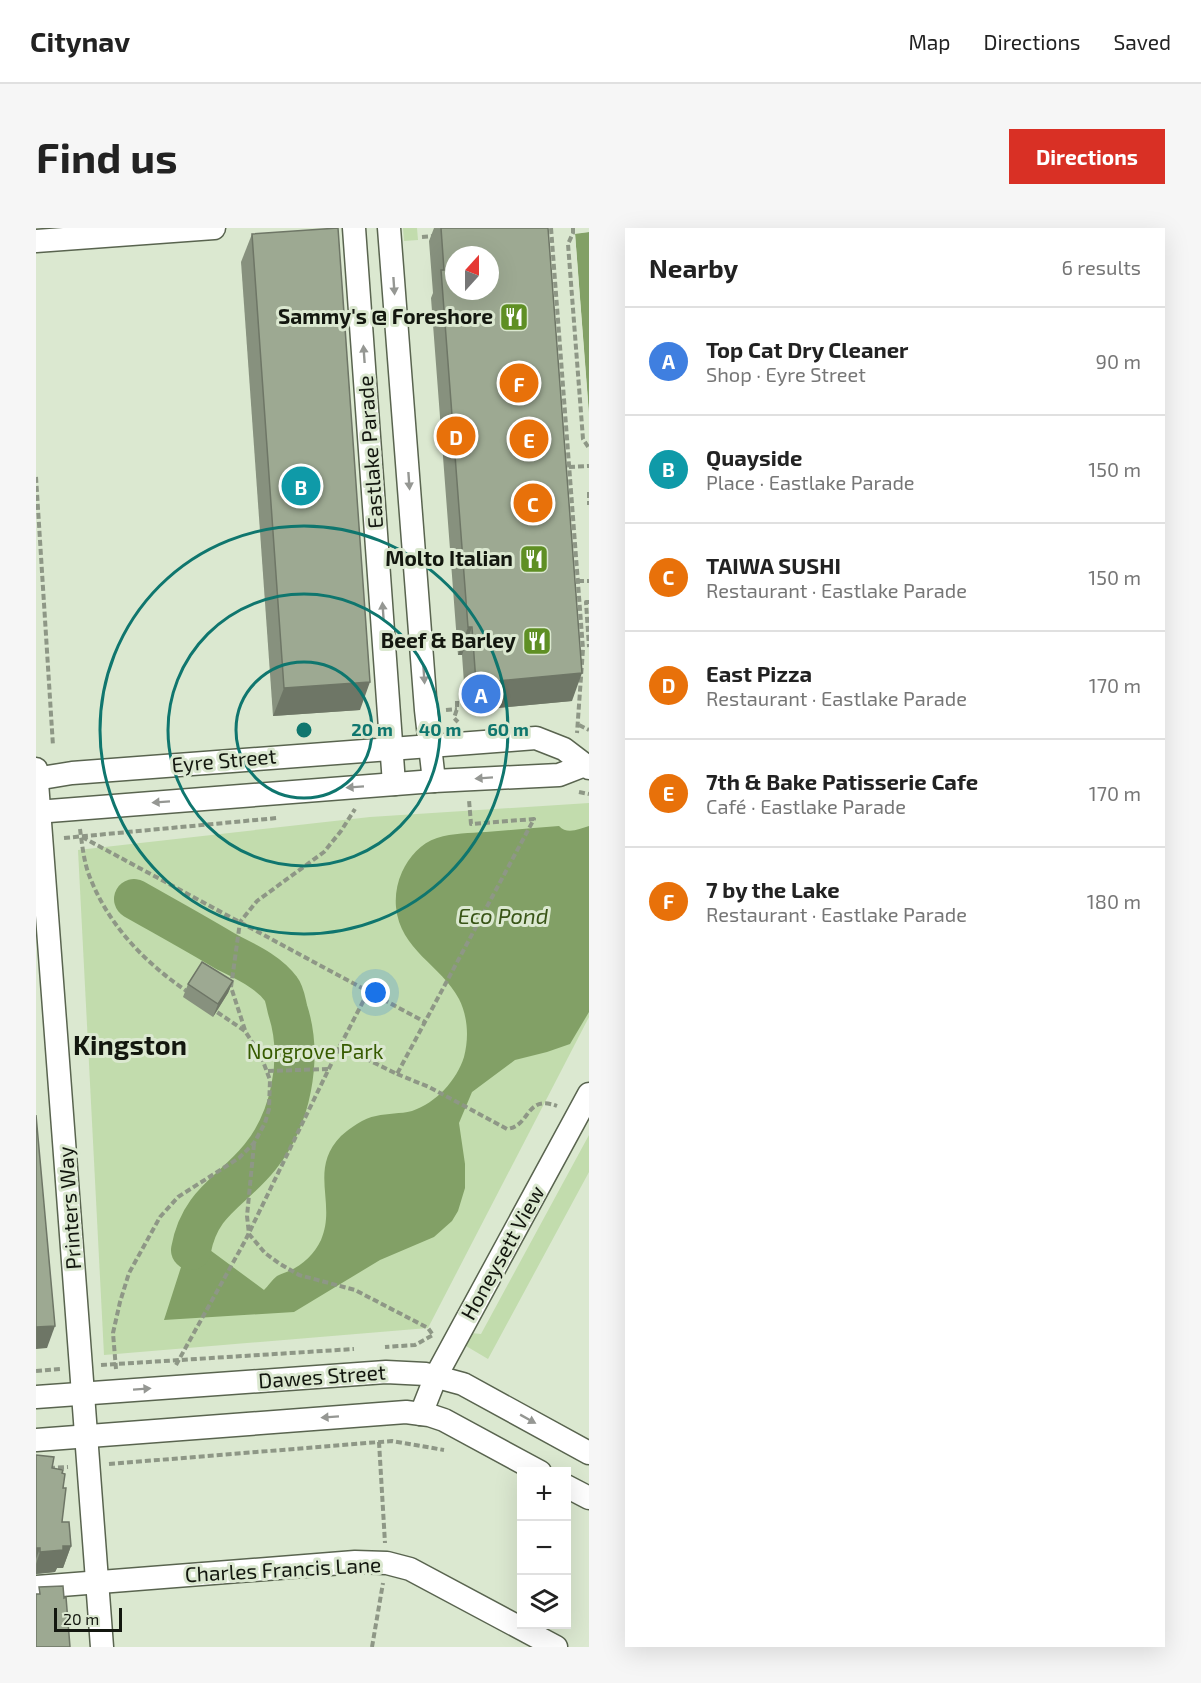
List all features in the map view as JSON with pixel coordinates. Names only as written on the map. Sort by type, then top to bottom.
[{"type":"street","points":[[36,241],[214,228]]},
{"type":"street","name":"Eastlake Parade","points":[[354,228],[394,784]]},
{"type":"street","name":"Eastlake Parade","points":[[389,228],[434,781]]},
{"type":"street","name":"Eyre Street","points":[[36,776],[536,738],[564,748],[587,767]]},
{"type":"street","name":"Eyre Street","points":[[38,812],[434,781],[559,775],[587,767]]},
{"type":"street","name":"Printers Way","points":[[36,776],[102,1647]]},
{"type":"street","name":"Honeysett View","points":[[420,1414],[436,1376],[589,1094]]},
{"type":"street","name":"Dawes Street","points":[[36,1397],[386,1372],[416,1373],[463,1384],[589,1453]]},
{"type":"street","name":"Dawes Street","points":[[36,1440],[388,1413],[420,1414],[450,1423],[531,1467]]},
{"type":"street","points":[[571,1488],[589,1498]]},
{"type":"street","name":"Charles Francis Lane","points":[[36,1587],[355,1562],[387,1563],[419,1573],[556,1647]]},
{"type":"path","points":[[551,228],[583,649],[579,725],[589,730]]},
{"type":"path","points":[[573,228],[568,244],[583,439],[589,447]]},
{"type":"path","points":[[422,237],[444,236]]},
{"type":"path","points":[[559,469],[589,466]]},
{"type":"path","points":[[36,477],[52,747]]},
{"type":"path","points":[[589,492],[589,505]]},
{"type":"path","points":[[578,581],[589,581]]},
{"type":"path","points":[[583,649],[589,648],[586,602],[589,602]]},
{"type":"path","points":[[457,701],[457,709]]},
{"type":"path","points":[[397,1074],[534,819],[471,824],[469,794]]},
{"type":"path","points":[[349,805],[359,803],[324,852],[257,901],[240,922],[231,987],[245,1031],[268,1071],[269,1109],[265,1123],[254,1143],[239,1158],[178,1197],[160,1217],[129,1273],[113,1333],[116,1364],[362,1349]]},
{"type":"path","points":[[64,838],[288,817]]},
{"type":"path","points":[[81,836],[425,1022]]},
{"type":"path","points":[[81,836],[89,874],[109,914],[136,950],[170,980],[189,993]]},
{"type":"path","points":[[183,1353],[249,1234],[339,1046],[368,992]]},
{"type":"path","points":[[208,1006],[245,1031]]},
{"type":"path","points":[[339,1046],[429,1087],[507,1129],[519,1125],[534,1105],[548,1103],[558,1106]]},
{"type":"path","points":[[268,1071],[328,1069]]},
{"type":"path","points":[[254,1143],[247,1216],[249,1234],[265,1253],[310,1280],[355,1290],[429,1328],[433,1335],[415,1345],[374,1348]]},
{"type":"path","points":[[36,1371],[48,1370]]},
{"type":"path","points":[[46,1468],[392,1441],[444,1450]]},
{"type":"green space","points":[[403,228],[417,228],[418,240],[404,241]]},
{"type":"green space","name":"Norgrove Park","points":[[589,803],[589,1017],[428,1328],[104,1355],[78,850],[370,817]]},
{"type":"green space","points":[[589,1135],[589,1172],[488,1359],[466,1346],[471,1333],[481,1334]]},
{"type":"water","points":[[589,232],[589,413],[575,233]]},
{"type":"water","name":"Eco Pond","points":[[559,826],[569,831],[589,826],[589,1012],[570,1044],[515,1060],[472,1092],[459,1123],[465,1164],[465,1188],[458,1211],[452,1221],[434,1237],[380,1260],[294,1312],[164,1320],[191,1236],[264,1290],[277,1276],[304,1262],[321,1240],[326,1213],[324,1174],[326,1161],[331,1149],[341,1136],[371,1117],[412,1111],[421,1107],[444,1090],[461,1066],[467,1042],[467,1028],[459,999],[442,976],[413,946],[399,922],[396,894],[399,880],[412,856],[426,843],[449,835]]},
{"type":"pier","points":[[589,229],[589,232],[575,234],[589,416],[586,414],[572,233],[574,230]]},
{"type":"building","points":[[338,228],[370,682],[284,688],[252,234]]},
{"type":"building","points":[[441,228],[548,228],[582,673],[476,683],[472,627],[468,627],[441,270],[444,270]]},
{"type":"building","points":[[202,962],[233,981],[218,1004],[188,984]]},
{"type":"building","points":[[36,1115],[55,1326],[36,1327]]},
{"type":"building","points":[[36,1455],[54,1457],[52,1468],[63,1470],[62,1473],[65,1474],[63,1488],[66,1488],[62,1522],[69,1522],[71,1546],[63,1546],[63,1550],[40,1552],[40,1548],[36,1548]]},
{"type":"building","points":[[63,1586],[70,1647],[36,1647],[36,1594],[40,1594],[39,1587]]},
{"type":"waterway","points":[[134,899],[269,977],[284,994],[292,1029],[294,1068],[280,1125],[260,1157],[209,1208],[195,1233],[191,1250]]},
{"type":"place","name":"Sammy's @ Foreshore","points":[[514,317]]},
{"type":"place","name":"7 by the Lake","points":[[519,383]]},
{"type":"place","name":"East Pizza","points":[[456,436]]},
{"type":"place","name":"7th & Bake Patisserie Cafe","points":[[529,439]]},
{"type":"place","name":"Quayside","points":[[301,486]]},
{"type":"place","name":"TAIWA SUSHI","points":[[533,503]]},
{"type":"place","name":"Molto Italian","points":[[534,559]]},
{"type":"place","name":"Beef & Barley","points":[[537,641]]},
{"type":"place","name":"Top Cat Dry Cleaner","points":[[481,694]]},
{"type":"district","name":"Kingston","points":[[130,1046]]}]
